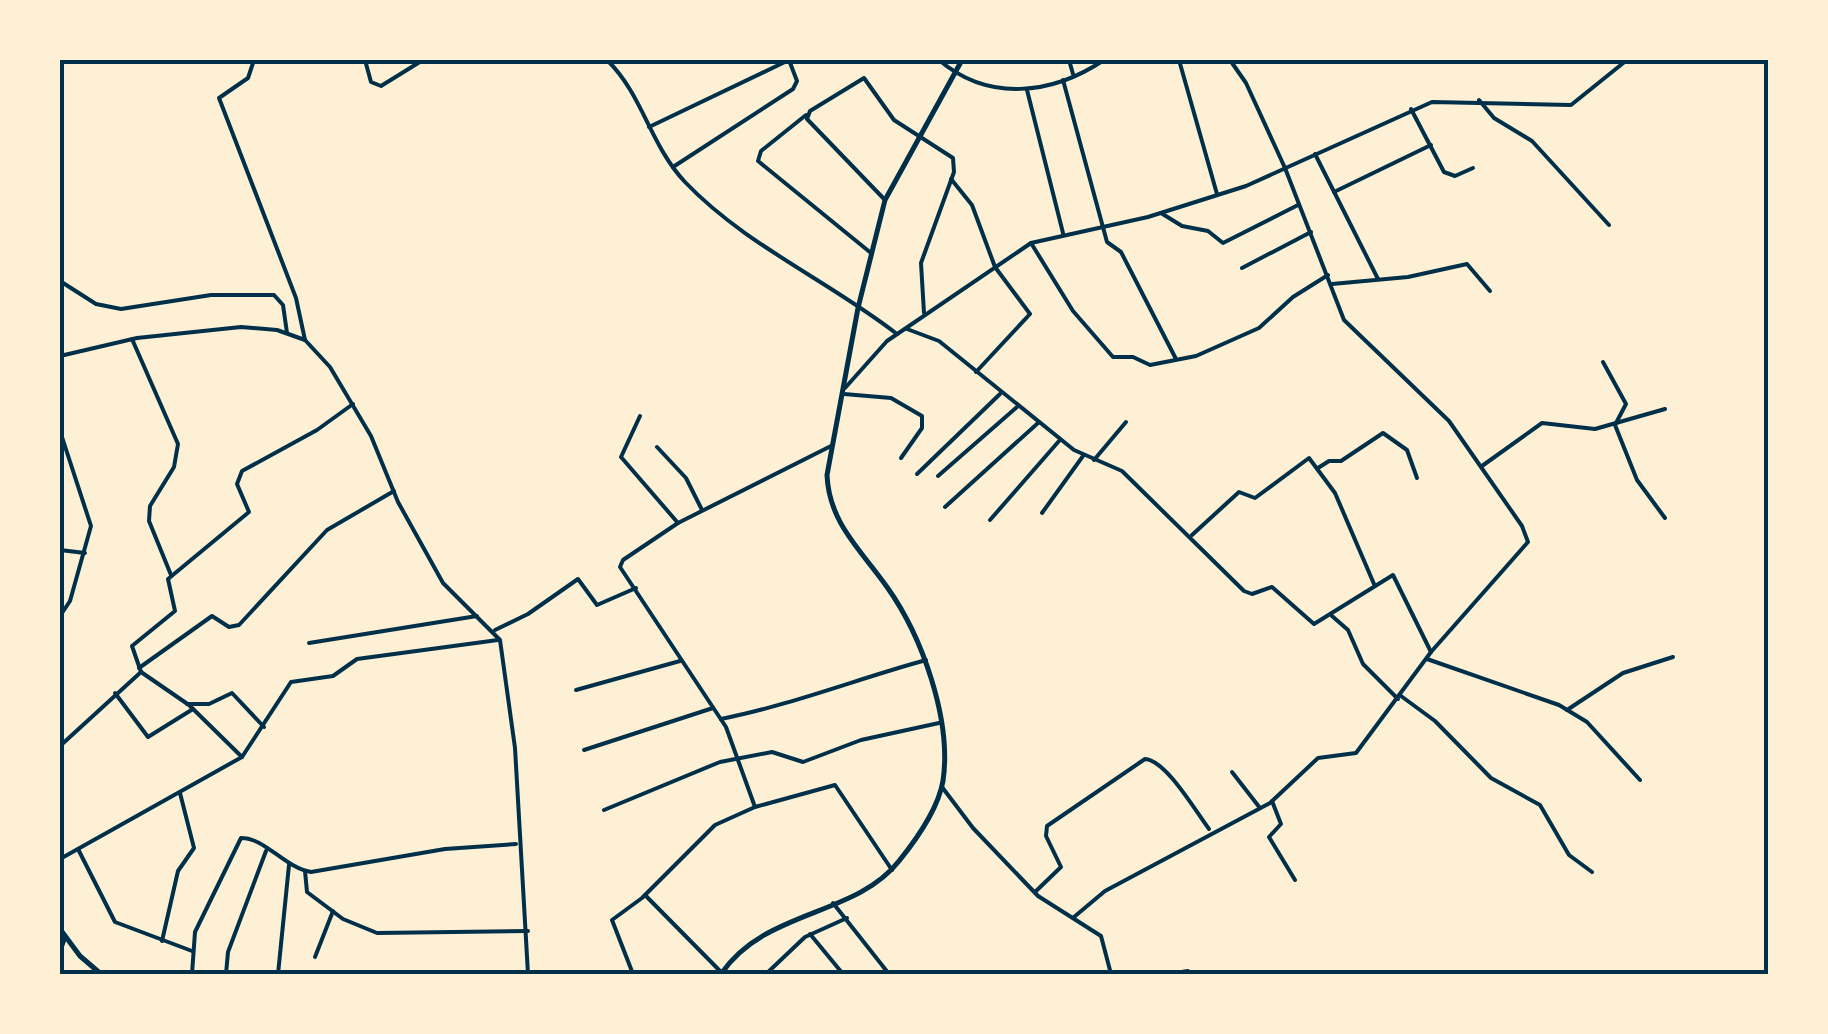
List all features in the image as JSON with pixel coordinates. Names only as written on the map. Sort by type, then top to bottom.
[{"type":"highway","points":[[722,974],[765,934],[874,885],[892,870],[920,831],[942,787],[939,723],[926,660],[894,596],[833,513],[827,476],[858,308],[885,200],[962,60]]},
{"type":"highway","points":[[60,929],[102,974]]},
{"type":"street","points":[[254,60],[248,78],[219,98],[296,298],[305,340]]},
{"type":"street","points":[[365,60],[369,78],[381,86],[423,60]]},
{"type":"street","points":[[607,60],[636,93],[649,127],[673,167],[739,226],[896,334]]},
{"type":"street","points":[[649,127],[790,60],[796,81],[793,88],[673,167]]},
{"type":"street","points":[[939,60],[954,73],[985,86],[1028,90],[1074,76],[1104,60]]},
{"type":"street","points":[[1026,60],[1055,60]]},
{"type":"street","points":[[1069,60],[1074,76]]},
{"type":"street","points":[[1180,60],[1217,194]]},
{"type":"street","points":[[1074,916],[1105,891],[1147,872],[1211,831],[1272,802],[1318,758],[1356,753],[1431,652],[1528,542],[1482,466],[1449,421],[1352,329],[1285,168],[1246,83],[1230,60]]},
{"type":"street","points":[[845,391],[896,334],[1030,243],[1161,213],[1217,194],[1285,168],[1410,109],[1446,99],[1571,105],[1627,60]]},
{"type":"street","points":[[871,253],[758,161],[761,151],[806,115],[857,80],[868,79],[888,113],[918,138],[948,152],[954,165],[921,262],[924,314]]},
{"type":"street","points":[[1063,80],[1102,227],[1176,360]]},
{"type":"street","points":[[1028,90],[1062,233]]},
{"type":"street","points":[[1479,100],[1494,118],[1532,141],[1609,226]]},
{"type":"street","points":[[1410,109],[1448,175],[1474,168]]},
{"type":"street","points":[[806,115],[810,125],[885,200]]},
{"type":"street","points":[[1334,192],[1431,145]]},
{"type":"street","points":[[1315,154],[1378,280]]},
{"type":"street","points":[[951,179],[972,205],[995,267],[1024,300],[1030,314],[976,372]]},
{"type":"street","points":[[1161,213],[1182,226],[1208,231],[1223,243],[1299,204]]},
{"type":"street","points":[[1242,268],[1311,232]]},
{"type":"street","points":[[1030,243],[1074,312],[1112,357],[1133,357],[1150,365],[1196,356],[1258,328],[1328,275]]},
{"type":"street","points":[[1332,284],[1467,264],[1490,290]]},
{"type":"street","points":[[60,281],[96,304],[121,310],[211,295],[274,296],[283,305],[287,333]]},
{"type":"street","points":[[60,356],[132,339],[226,326],[287,333],[305,340],[330,367],[353,404],[442,582],[495,630],[500,640],[513,721],[518,844],[529,931],[528,974]]},
{"type":"street","points":[[905,328],[939,341],[1083,456],[1122,471],[1248,593],[1272,587],[1314,624],[1332,616],[1387,575],[1397,578],[1431,652]]},
{"type":"street","points":[[132,339],[178,444],[174,466],[150,506],[149,521],[171,575]]},
{"type":"street","points":[[1603,362],[1626,404],[1614,425]]},
{"type":"street","points":[[845,391],[890,398],[922,416],[922,428],[902,458]]},
{"type":"street","points":[[917,474],[1001,393]]},
{"type":"street","points":[[242,757],[193,709],[140,670],[134,641],[175,611],[167,587],[171,575],[245,518],[248,507],[237,484],[242,471],[318,430],[353,404]]},
{"type":"street","points":[[938,476],[1018,406]]},
{"type":"street","points":[[1482,466],[1542,423],[1581,429],[1614,425],[1665,409]]},
{"type":"street","points":[[640,416],[620,456],[678,524]]},
{"type":"street","points":[[1094,460],[1126,422]]},
{"type":"street","points":[[944,507],[1038,423]]},
{"type":"street","points":[[1614,425],[1637,480],[1665,518]]},
{"type":"street","points":[[60,431],[90,520],[85,554],[70,600],[60,616]]},
{"type":"street","points":[[1318,468],[1346,458],[1383,433],[1406,450],[1417,478]]},
{"type":"street","points":[[990,520],[1060,440]]},
{"type":"street","points":[[755,807],[740,758],[721,719],[620,564],[702,510],[832,446]]},
{"type":"street","points":[[657,447],[686,478],[702,510]]},
{"type":"street","points":[[1042,513],[1083,456]]},
{"type":"street","points":[[1191,537],[1239,492],[1254,498],[1303,458],[1312,459],[1340,504],[1374,584]]},
{"type":"street","points":[[60,746],[140,670],[212,616],[229,628],[240,625],[327,530],[394,492]]},
{"type":"street","points":[[60,550],[85,554]]},
{"type":"street","points":[[495,630],[528,614],[578,579],[597,605],[636,588]]},
{"type":"street","points":[[308,643],[478,616]]},
{"type":"street","points":[[1332,616],[1345,626],[1363,664],[1400,698],[1434,721],[1491,778],[1540,805],[1569,855],[1592,872]]},
{"type":"street","points":[[60,859],[242,757],[292,682],[333,676],[356,659],[500,640]]},
{"type":"street","points":[[1567,710],[1623,673],[1673,657]]},
{"type":"street","points":[[1427,659],[1567,710],[1586,722],[1640,780]]},
{"type":"street","points":[[721,719],[791,704],[830,687],[926,660]]},
{"type":"street","points":[[576,690],[680,661]]},
{"type":"street","points":[[187,704],[210,704],[232,693],[264,727]]},
{"type":"street","points":[[115,694],[148,738],[193,709]]},
{"type":"street","points":[[584,750],[713,708]]},
{"type":"street","points":[[604,810],[740,758],[780,752],[804,762],[861,740],[939,723]]},
{"type":"street","points":[[1035,892],[1062,866],[1046,836],[1047,826],[1146,759],[1157,761],[1211,831]]},
{"type":"street","points":[[1232,772],[1260,808]]},
{"type":"street","points":[[633,974],[612,920],[645,895],[706,831],[755,807],[835,786],[892,870]]},
{"type":"street","points":[[942,787],[973,828],[1035,892],[1106,942],[1111,974]]},
{"type":"street","points":[[162,941],[178,871],[194,848],[180,793]]},
{"type":"street","points":[[1272,802],[1281,824],[1269,837],[1295,880]]},
{"type":"street","points":[[192,974],[198,922],[236,844],[246,837],[289,865],[324,872],[445,849],[518,844]]},
{"type":"street","points":[[78,849],[115,922],[193,951]]},
{"type":"street","points":[[226,974],[228,952],[266,850]]},
{"type":"street","points":[[278,974],[289,865]]},
{"type":"street","points":[[304,871],[306,890],[351,924],[377,932],[529,931]]},
{"type":"street","points":[[645,895],[722,974]]},
{"type":"street","points":[[833,902],[889,974]]},
{"type":"street","points":[[315,956],[333,911]]},
{"type":"street","points":[[766,974],[790,947],[847,918]]},
{"type":"street","points":[[810,934],[843,974]]},
{"type":"street","points":[[60,952],[66,937]]},
{"type":"street","points":[[1168,974],[1188,970]]}]
